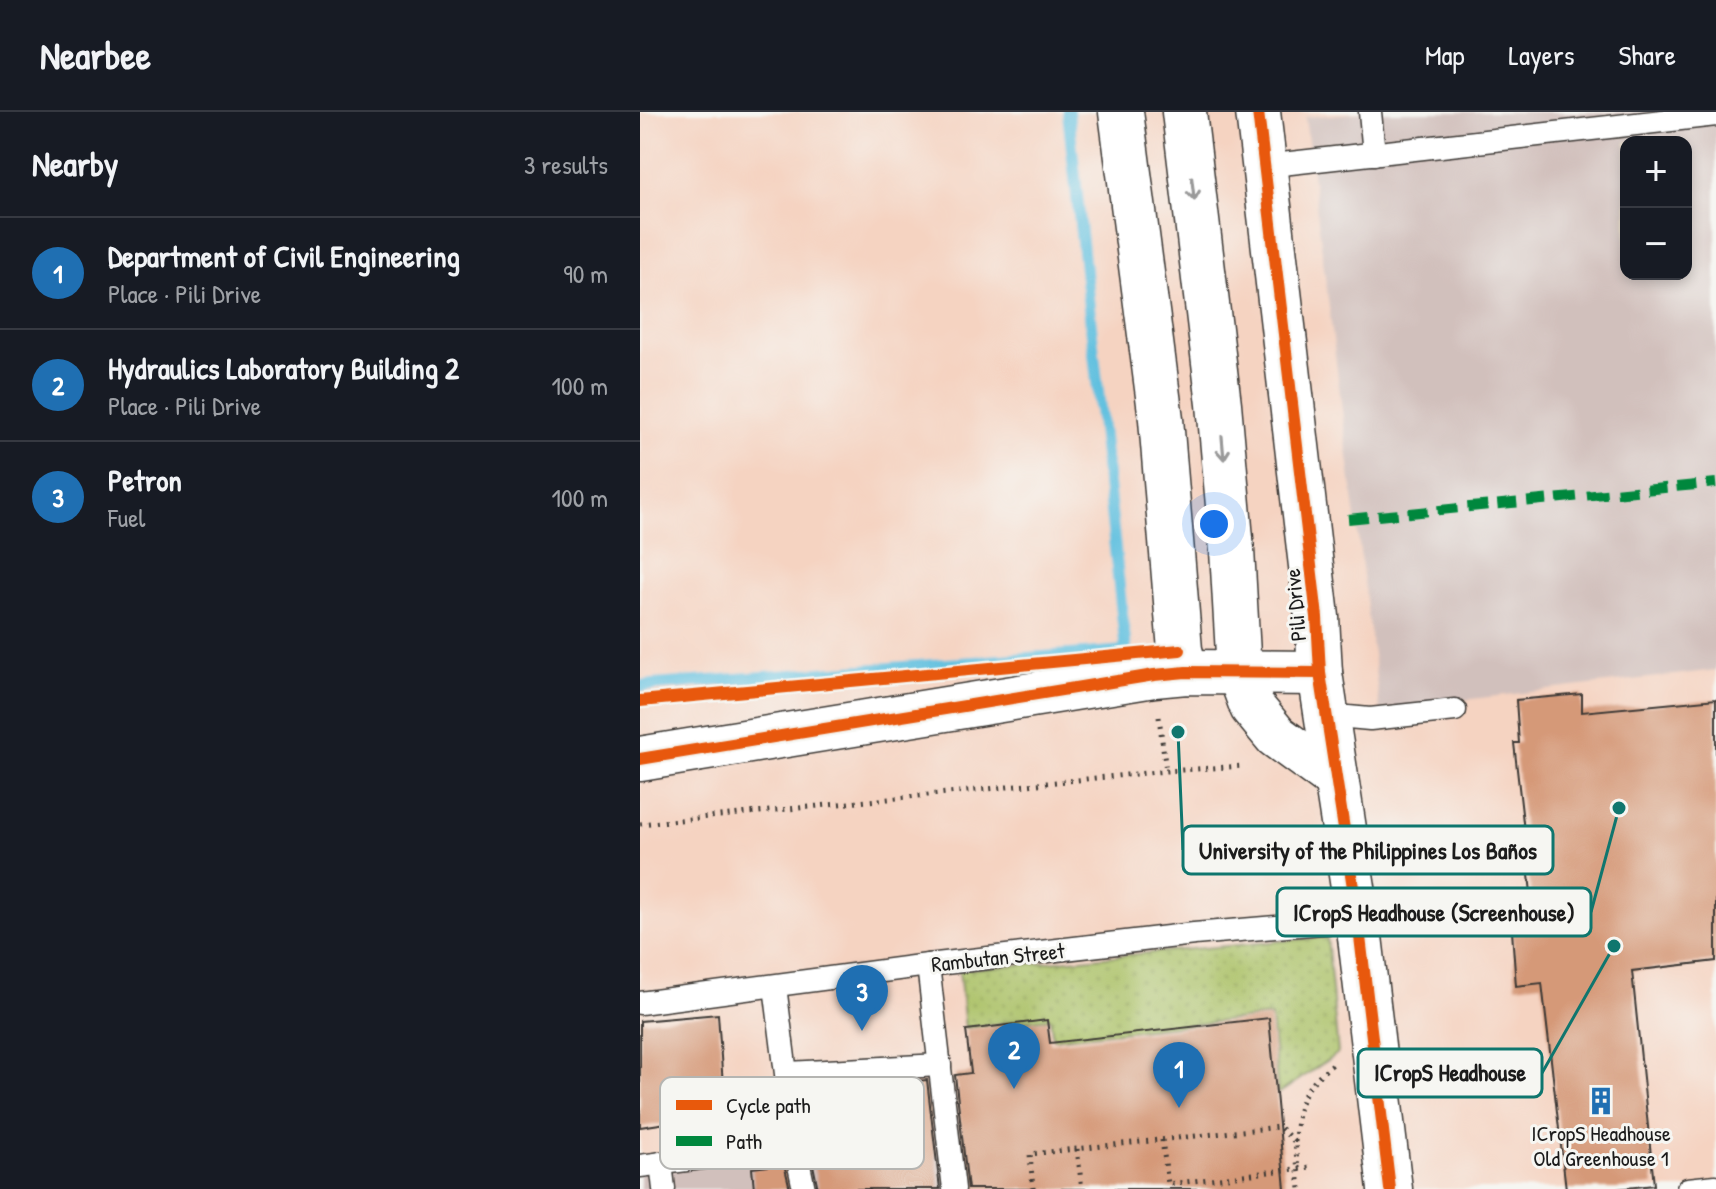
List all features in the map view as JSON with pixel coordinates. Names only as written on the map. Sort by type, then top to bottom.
[{"type":"street","points":[[1121,112],[1161,419],[1180,650],[1186,672]]},
{"type":"street","points":[[1184,112],[1219,404],[1239,672],[1252,707],[1276,736],[1335,779]]},
{"type":"street","name":"Pili Drive","points":[[1258,112],[1314,588],[1323,694],[1358,920],[1390,1189]]},
{"type":"street","points":[[640,759],[1154,675],[1239,672],[1323,694]]},
{"type":"lane","points":[[1370,112],[1374,154]]},
{"type":"lane","points":[[1264,166],[1716,115]]},
{"type":"lane","points":[[1323,694],[1370,719],[1455,710]]},
{"type":"lane","name":"Rambutan Street","points":[[640,1003],[1194,934],[1358,920]]},
{"type":"lane","points":[[928,965],[954,1189]]},
{"type":"lane","points":[[775,986],[788,1077]]},
{"type":"lane","points":[[788,1073],[940,1065]]},
{"type":"lane","points":[[650,1165],[664,1189]]},
{"type":"lane","points":[[800,1169],[804,1189]]},
{"type":"lane","points":[[1688,1189],[1716,1186]]},
{"type":"path","points":[[640,824],[1191,769],[1249,766]]},
{"type":"path","points":[[1300,1189],[1295,1142],[1296,1118],[1302,1095],[1314,1079],[1336,1062]]},
{"type":"path","points":[[1033,1189],[1030,1154],[1279,1127],[1295,1142]]},
{"type":"path","points":[[1162,1140],[1168,1184],[1311,1167]]},
{"type":"path","points":[[1077,1149],[1082,1189]]},
{"type":"shaded area","points":[[640,112],[1716,112],[1716,1189],[640,1189]]},
{"type":"shaded area","points":[[1367,112],[1716,112],[1716,670],[1380,710],[1305,117]]},
{"type":"shaded area","points":[[941,1072],[951,1189],[640,1189],[640,1170],[660,1167],[924,1169],[924,1077],[892,1077]]},
{"type":"green space","points":[[1327,937],[1338,1053],[1278,1094],[1271,1016],[1053,1039],[1050,1018],[965,1028],[959,970]]},
{"type":"building","points":[[1582,694],[1582,712],[1716,699],[1716,961],[1632,971],[1654,1185],[1566,1189],[1542,983],[1516,986],[1512,931],[1535,928],[1514,743],[1519,743],[1516,700]]},
{"type":"building","points":[[718,1014],[722,1077],[660,1077],[660,1124],[640,1127],[640,1021]]},
{"type":"building","points":[[1269,1018],[1285,1189],[968,1189],[955,1075],[971,1073],[966,1030],[1047,1020],[1050,1043]]},
{"type":"building","points":[[924,1080],[927,1080],[940,1189],[818,1189],[814,1169],[924,1169]]},
{"type":"building","points":[[752,1169],[785,1169],[790,1189],[754,1189]]},
{"type":"waterway","points":[[640,686],[1126,651],[1068,112]]},
{"type":"marked path","points":[[1348,519],[1716,483]]},
{"type":"cycle path","points":[[1258,112],[1317,617],[1320,673],[1358,920],[1390,1189]]},
{"type":"cycle path","points":[[640,701],[1180,650]]},
{"type":"cycle path","points":[[640,759],[1154,675],[1186,672],[1320,673]]},
{"type":"place","name":"University of the Philippines Los Baños","points":[[1178,732]]},
{"type":"place","name":"ICropS Headhouse (Screenhouse)","points":[[1619,808]]},
{"type":"place","name":"ICropS Headhouse","points":[[1614,946]]},
{"type":"place","name":"Petron","points":[[862,1031]]},
{"type":"place","name":"Hydraulics Laboratory Building 2","points":[[1014,1089]]},
{"type":"place","name":"ICropS Headhouse Old Greenhouse 1","points":[[1601,1101]]},
{"type":"place","name":"Department of Civil Engineering","points":[[1179,1108]]}]
